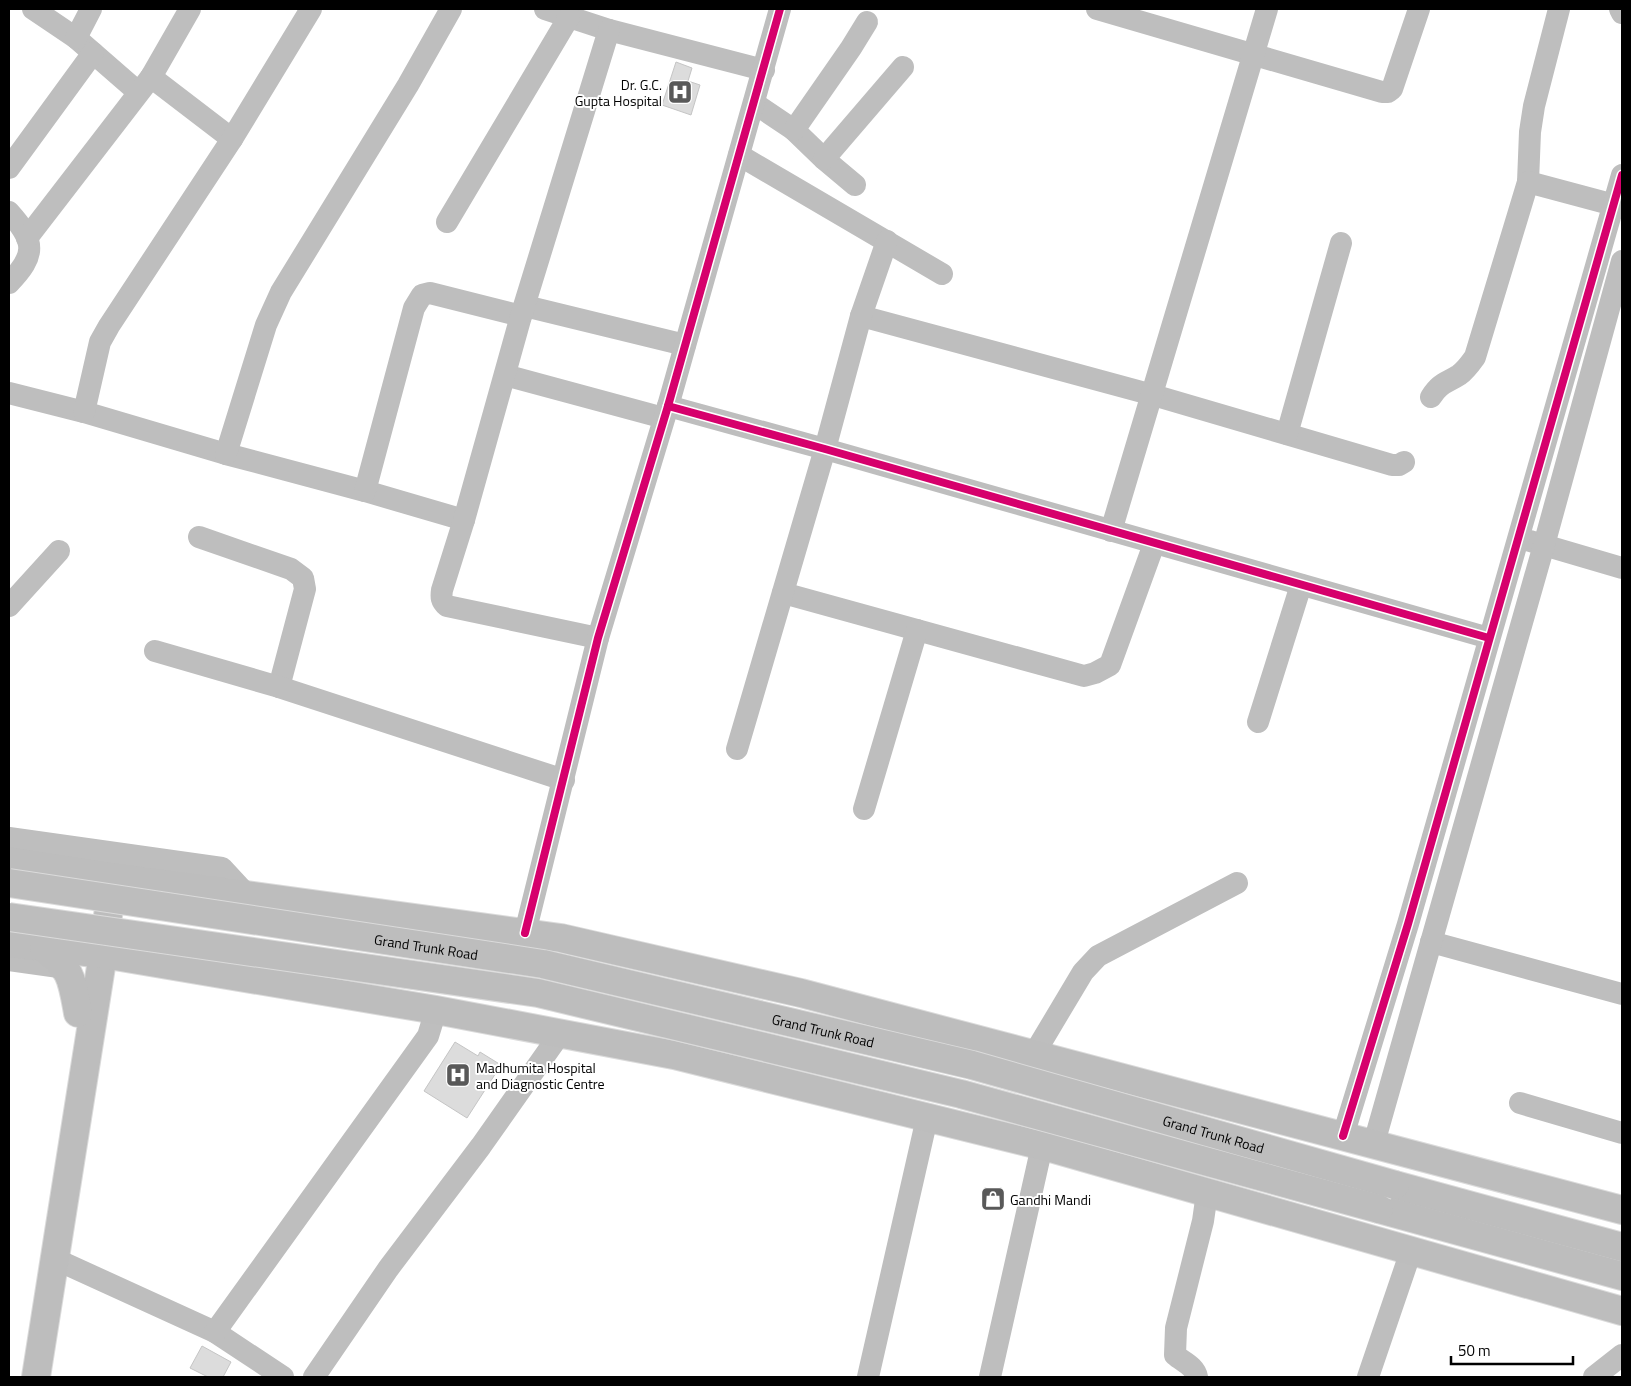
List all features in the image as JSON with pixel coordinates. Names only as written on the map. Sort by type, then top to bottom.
[{"type":"main road","points":[[9,861],[561,938],[801,993],[1622,1210]]},
{"type":"main road","points":[[22,1377],[86,958],[113,877]]},
{"type":"main road","name":"Grand Trunk Road","points":[[9,883],[543,964],[972,1065],[1622,1247]]},
{"type":"main road","points":[[9,916],[538,993],[961,1094],[1622,1276]]},
{"type":"main road","points":[[10,955],[44,948],[86,958],[436,1010],[653,1051],[1042,1146],[1622,1311]]},
{"type":"main road","points":[[36,1377],[55,1259],[86,958]]},
{"type":"main road","points":[[653,1051],[666,962]]},
{"type":"street","points":[[33,9],[76,38],[93,53],[232,139]]},
{"type":"street","points":[[76,38],[92,9]]},
{"type":"street","points":[[27,238],[145,84],[190,9]]},
{"type":"street","points":[[84,412],[100,342],[108,326],[232,139],[311,9]]},
{"type":"street","points":[[226,454],[266,325],[281,292],[408,84],[451,9]]},
{"type":"street","points":[[545,9],[609,30],[764,70]]},
{"type":"street","points":[[525,933],[598,638],[666,412],[780,9]]},
{"type":"street","points":[[1097,9],[1139,15],[1254,54],[1382,92],[1388,92],[1392,89],[1418,9]]},
{"type":"street","points":[[1112,531],[1266,9]]},
{"type":"street","points":[[1431,397],[1438,386],[1460,374],[1475,357],[1528,182],[1530,132],[1534,106],[1559,9]]},
{"type":"street","points":[[1620,9],[1622,13]]},
{"type":"street","points":[[447,222],[569,17]]},
{"type":"street","points":[[794,130],[852,48],[867,22]]},
{"type":"street","points":[[598,638],[447,606],[442,602],[442,590],[464,520],[523,311],[609,30]]},
{"type":"street","points":[[9,168],[93,53]]},
{"type":"street","points":[[824,160],[903,67]]},
{"type":"street","points":[[754,103],[794,130],[824,160],[855,185]]},
{"type":"street","points":[[739,155],[942,274]]},
{"type":"street","points":[[1343,1136],[1408,924],[1622,175]]},
{"type":"street","points":[[1528,182],[1614,205]]},
{"type":"street","points":[[9,212],[21,225],[30,251],[29,258],[22,270],[9,283]]},
{"type":"street","points":[[736,749],[825,449],[861,316],[887,241]]},
{"type":"street","points":[[1288,434],[1341,243]]},
{"type":"street","points":[[1374,1144],[1544,545],[1622,262]]},
{"type":"street","points":[[365,491],[414,308],[422,295],[430,293],[685,345]]},
{"type":"street","points":[[861,316],[1153,395],[1392,465],[1399,465],[1404,462]]},
{"type":"street","points":[[505,375],[825,449],[1489,638]]},
{"type":"street","points":[[9,393],[84,412],[226,454],[464,520]]},
{"type":"street","points":[[199,537],[292,569],[303,578],[305,589],[278,687]]},
{"type":"street","points":[[1518,538],[1622,568]]},
{"type":"street","points":[[783,593],[1089,676],[1110,665],[1154,544]]},
{"type":"street","points":[[9,606],[59,551]]},
{"type":"street","points":[[1258,722],[1301,585]]},
{"type":"street","points":[[864,809],[917,630]]},
{"type":"street","points":[[155,651],[278,687],[564,780]]},
{"type":"street","points":[[9,838],[222,868],[246,895]]},
{"type":"street","points":[[1034,1054],[1083,972],[1098,956],[1237,883]]},
{"type":"street","points":[[1431,942],[1622,994]]},
{"type":"street","points":[[10,955],[86,958]]},
{"type":"street","points":[[214,1332],[428,1036],[436,1010]]},
{"type":"street","points":[[314,1377],[388,1269],[481,1146],[560,1034]]},
{"type":"street","points":[[1520,1103],[1622,1133]]},
{"type":"street","points":[[868,1377],[927,1118]]},
{"type":"street","points":[[990,1377],[1042,1146]]},
{"type":"street","points":[[1196,1377],[1197,1374],[1192,1367],[1175,1355],[1174,1344],[1176,1328],[1203,1221],[1207,1193]]},
{"type":"street","points":[[1368,1377],[1411,1251]]},
{"type":"street","points":[[55,1259],[214,1332],[283,1377]]},
{"type":"street","points":[[1597,1377],[1622,1355]]},
{"type":"building","points":[[676,62],[692,68],[688,81],[700,85],[691,115],[662,105]]},
{"type":"building","points":[[455,1042],[478,1056],[480,1052],[501,1065],[467,1118],[424,1091]]},
{"type":"building","points":[[202,1346],[231,1362],[223,1377],[208,1377],[190,1368]]},
{"type":"cycle path","points":[[525,933],[598,638],[668,406],[780,9]]},
{"type":"cycle path","points":[[1343,1136],[1408,924],[1622,175]]},
{"type":"cycle path","points":[[668,406],[1489,638]]},
{"type":"place","name":"Dr. G.C. Gupta Hospital","points":[[680,92]]},
{"type":"place","name":"Madhumita Hospital and Diagnostic Centre","points":[[458,1075]]},
{"type":"place","name":"Gandhi Mandi","points":[[993,1199]]}]
